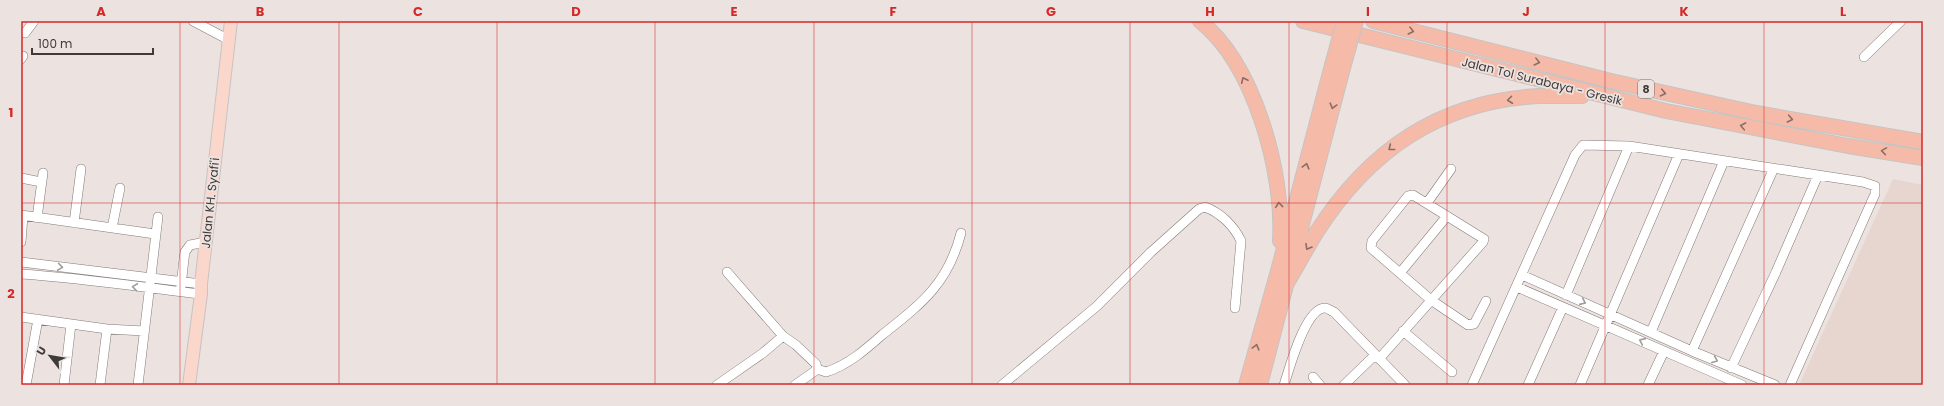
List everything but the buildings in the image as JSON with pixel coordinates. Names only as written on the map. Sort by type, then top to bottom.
[{"type":"highway","points":[[1200,21],[1225,46],[1235,62],[1260,115],[1276,178],[1281,225],[1278,271]]},
{"type":"highway","name":"Jalan Tol Surabaya - Gresik","points":[[1304,21],[1604,97],[1727,123],[1923,158]]},
{"type":"highway","points":[[1260,385],[1338,67],[1344,21]]},
{"type":"highway","points":[[1246,385],[1338,67],[1356,21]]},
{"type":"highway","name":"Jalan Tol Surabaya - Gresik","points":[[1373,21],[1619,83],[1756,113],[1923,142]]},
{"type":"highway","points":[[1284,288],[1316,233],[1343,196],[1364,172],[1405,137],[1437,120],[1471,108],[1497,102],[1539,96],[1604,97]]},
{"type":"main road","name":"Jalan KH. Syafi'i","points":[[189,385],[228,40],[228,22]]},
{"type":"street","points":[[25,33],[34,21]]},
{"type":"street","points":[[193,21],[228,40]]},
{"type":"street","points":[[1864,57],[1901,21]]},
{"type":"street","points":[[1472,385],[1578,149],[1583,145],[1630,146],[1863,182],[1875,186],[1876,191],[1790,385]]},
{"type":"street","points":[[1566,295],[1630,146]]},
{"type":"street","points":[[1580,385],[1679,154]]},
{"type":"street","points":[[1651,332],[1724,161]]},
{"type":"street","points":[[1692,351],[1774,168]]},
{"type":"street","points":[[74,223],[82,169]]},
{"type":"street","points":[[1427,203],[1451,169]]},
{"type":"street","points":[[1731,368],[1776,272],[1818,175]]},
{"type":"street","points":[[21,178],[42,178],[37,218]]},
{"type":"street","points":[[112,228],[120,188]]},
{"type":"street","points":[[1344,385],[1377,357],[1403,331],[1431,300],[1484,240],[1482,236],[1427,203],[1413,195],[1408,196],[1371,245],[1431,300],[1472,326],[1486,301]]},
{"type":"street","points":[[1002,385],[1097,306],[1151,252],[1199,209],[1206,207],[1215,211],[1224,218],[1241,241],[1235,308]]},
{"type":"street","points":[[21,242],[22,216],[156,234]]},
{"type":"street","points":[[1400,273],[1447,216]]},
{"type":"street","points":[[138,385],[158,217]]},
{"type":"street","points":[[817,369],[826,372],[845,364],[914,310],[940,281],[952,260],[960,232]]},
{"type":"street","points":[[181,292],[184,259],[188,248],[190,245],[206,242]]},
{"type":"street","points":[[21,262],[150,289],[181,292],[201,289]]},
{"type":"street","points":[[727,272],[783,336],[796,345],[816,364],[817,369]]},
{"type":"street","points":[[21,274],[78,274],[150,278],[181,282],[201,289]]},
{"type":"street","points":[[1522,275],[1731,368],[1775,385]]},
{"type":"street","points":[[1517,287],[1664,351],[1724,382],[1742,385]]},
{"type":"street","points":[[1528,385],[1563,307]]},
{"type":"street","points":[[1284,385],[1296,346],[1314,315],[1323,308],[1334,312],[1405,385]]},
{"type":"street","points":[[21,317],[107,329],[144,331]]},
{"type":"street","points":[[26,385],[38,319]]},
{"type":"street","points":[[64,385],[71,324]]},
{"type":"street","points":[[100,385],[107,329]]},
{"type":"street","points":[[1403,331],[1452,372]]},
{"type":"street","points":[[717,385],[763,353],[783,336]]},
{"type":"street","points":[[1648,385],[1664,351]]},
{"type":"street","points":[[795,385],[817,369]]},
{"type":"street","points":[[1313,377],[1320,385]]},
{"type":"shaded area","points":[[1893,179],[1923,185],[1923,385],[1799,385]]}]
